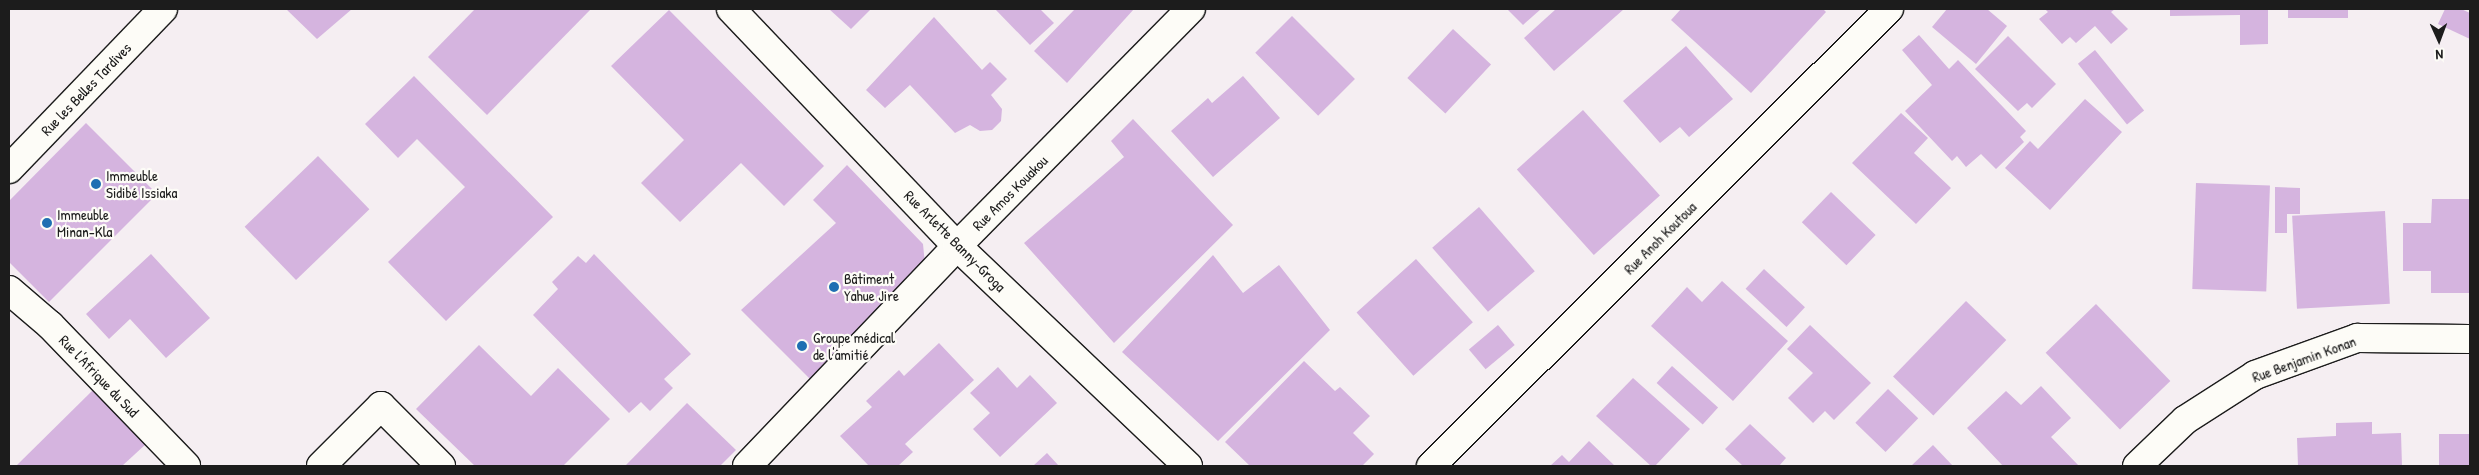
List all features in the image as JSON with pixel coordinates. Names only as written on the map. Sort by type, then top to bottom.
[{"type":"street","name":"Rue les Belles Tardives","points":[[9,169],[163,9]]},
{"type":"street","name":"Rue Arlette Banny-Groga","points":[[731,9],[957,246],[1188,466]]},
{"type":"street","name":"Rue Amos Kouakou","points":[[747,466],[957,246],[1191,9]]},
{"type":"street","name":"Rue Anoh Koutoua","points":[[1431,466],[1889,9]]},
{"type":"street","name":"Rue l'Afrique du Sud","points":[[9,290],[50,325],[186,466]]},
{"type":"street","name":"Rue Benjamin Konan","points":[[2137,466],[2185,420],[2255,375],[2357,338],[2470,339]]},
{"type":"street","points":[[321,466],[381,406],[442,466]]},
{"type":"building","points":[[286,9],[352,9],[317,39]]},
{"type":"building","points":[[475,9],[591,9],[487,115],[428,57]]},
{"type":"building","points":[[829,9],[871,9],[851,29]]},
{"type":"building","points":[[995,9],[1040,9],[1054,23],[1030,45]]},
{"type":"building","points":[[1075,9],[1134,9],[1067,83],[1034,51]]},
{"type":"building","points":[[1507,9],[1541,9],[1523,25]]},
{"type":"building","points":[[1556,9],[1624,9],[1554,71],[1524,38]]},
{"type":"building","points":[[1681,9],[1823,9],[1826,12],[1751,93],[1671,20]]},
{"type":"building","points":[[1947,9],[1987,9],[2007,26],[1976,64],[1932,27]]},
{"type":"building","points":[[2045,9],[2115,9],[2111,12],[2128,29],[2111,44],[2095,26],[2076,43],[2070,37],[2062,44],[2039,19],[2048,12]]},
{"type":"building","points":[[2170,9],[2268,9],[2268,44],[2240,45],[2240,15],[2170,16]]},
{"type":"building","points":[[2288,9],[2348,9],[2348,18],[2288,18]]},
{"type":"building","points":[[2445,9],[2461,9],[2470,13],[2470,39],[2438,24]]},
{"type":"building","points":[[669,10],[824,166],[784,206],[741,163],[680,222],[641,183],[684,140],[611,66]]},
{"type":"building","points":[[1292,16],[1355,79],[1318,116],[1255,53]]},
{"type":"building","points":[[934,17],[982,70],[990,62],[1007,79],[991,95],[1002,109],[1001,121],[992,130],[980,131],[970,125],[955,133],[910,85],[885,108],[866,90]]},
{"type":"building","points":[[1453,29],[1491,64],[1445,113],[1407,78]]},
{"type":"building","points":[[1919,35],[1949,69],[1958,60],[2026,131],[2020,137],[2024,142],[1996,169],[1981,154],[1966,167],[1957,156],[1952,161],[1905,111],[1932,85],[1902,50]]},
{"type":"building","points":[[2008,36],[2056,84],[2032,108],[2027,103],[2018,111],[1975,69]]},
{"type":"building","points":[[1686,46],[1733,99],[1689,137],[1680,127],[1660,143],[1623,101]]},
{"type":"building","points":[[2095,50],[2144,111],[2127,124],[2078,64]]},
{"type":"building","points":[[414,76],[553,217],[446,321],[388,262],[465,187],[417,139],[398,158],[365,124]]},
{"type":"building","points":[[1243,76],[1280,118],[1213,177],[1171,131],[1208,98],[1212,103]]},
{"type":"building","points":[[2085,99],[2122,132],[2050,210],[2005,168],[2030,141],[2038,149]]},
{"type":"building","points":[[1583,110],[1660,195],[1594,255],[1517,170]]},
{"type":"building","points":[[1901,113],[1928,138],[1914,153],[1951,188],[1916,224],[1852,163]]},
{"type":"building","points":[[1133,119],[1233,225],[1114,343],[1024,243],[1124,157],[1111,141]]},
{"type":"building","points":[[86,123],[157,194],[49,302],[9,262],[9,201]]},
{"type":"building","points":[[318,156],[369,209],[296,280],[245,227]]},
{"type":"building","name":"Bâtiment Yahue Jire","points":[[847,165],[923,244],[925,264],[812,381],[741,310],[836,223],[813,200]]},
{"type":"building","points":[[2196,183],[2270,186],[2266,292],[2192,289]]},
{"type":"building","points":[[2275,187],[2300,188],[2300,214],[2287,214],[2287,233],[2275,233]]},
{"type":"building","points":[[1831,192],[1876,235],[1846,265],[1802,222]]},
{"type":"building","points":[[2432,199],[2470,199],[2470,293],[2431,293],[2431,271],[2403,271],[2403,223],[2431,223]]},
{"type":"building","points":[[1479,207],[1535,271],[1488,312],[1432,248]]},
{"type":"building","points":[[2385,211],[2390,304],[2297,309],[2292,216]]},
{"type":"building","points":[[151,254],[210,318],[166,358],[130,319],[109,339],[86,314]]},
{"type":"building","points":[[594,254],[691,354],[664,379],[673,388],[650,411],[641,402],[629,413],[533,315],[558,289],[552,282],[578,256],[586,263]]},
{"type":"building","points":[[1213,255],[1243,293],[1279,265],[1330,330],[1218,441],[1122,352]]},
{"type":"building","points":[[1416,259],[1473,322],[1413,376],[1357,313]]},
{"type":"building","points":[[1764,269],[1805,307],[1787,327],[1746,289]]},
{"type":"building","points":[[1722,281],[1788,341],[1733,401],[1651,326],[1687,287],[1702,302]]},
{"type":"building","points":[[1966,301],[2006,340],[1933,415],[1893,377]]},
{"type":"building","points":[[2096,304],[2170,381],[2120,430],[2046,353]]},
{"type":"building","points":[[1498,325],[1515,345],[1486,369],[1469,349]]},
{"type":"building","points":[[1810,325],[1871,383],[1834,420],[1825,411],[1813,423],[1788,398],[1813,373],[1787,349]]},
{"type":"building","points":[[939,343],[974,380],[905,444],[913,452],[898,466],[869,466],[840,436],[872,407],[866,401],[899,370],[904,376]]},
{"type":"building","points":[[479,345],[531,396],[558,368],[610,419],[563,466],[475,466],[416,409]]},
{"type":"building","points":[[1304,361],[1335,391],[1340,387],[1370,416],[1353,433],[1374,454],[1362,466],[1250,466],[1225,442]]},
{"type":"building","points":[[1672,366],[1718,407],[1703,425],[1657,383]]},
{"type":"building","points":[[998,367],[1017,388],[1030,375],[1057,403],[1000,457],[973,429],[990,413],[970,393]]},
{"type":"building","points":[[1633,378],[1690,429],[1655,466],[1651,466],[1596,416]]},
{"type":"building","points":[[2041,386],[2071,418],[2051,437],[2079,466],[2003,466],[1967,428],[2006,391],[2021,405]]},
{"type":"building","points":[[94,389],[146,444],[122,466],[16,466]]},
{"type":"building","points":[[1888,389],[1918,418],[1886,452],[1855,423]]},
{"type":"building","points":[[687,403],[736,450],[720,466],[625,466]]},
{"type":"building","points":[[2372,422],[2372,434],[2401,433],[2402,466],[2298,466],[2297,438],[2336,436],[2336,423]]},
{"type":"building","points":[[1750,424],[1786,458],[1779,466],[1743,466],[1725,449]]},
{"type":"building","points":[[2439,434],[2470,434],[2470,466],[2439,466]]},
{"type":"building","points":[[1589,441],[1615,466],[1550,466],[1562,455],[1569,462]]},
{"type":"building","points":[[1933,445],[1953,466],[1911,466]]},
{"type":"building","points":[[1047,453],[1059,466],[1033,466]]},
{"type":"place","name":"Immeuble Sidibé Issiaka","points":[[96,184]]},
{"type":"place","name":"Immeuble Minan-Kla","points":[[47,223]]},
{"type":"place","name":"Bâtiment Yahue Jire","points":[[834,287]]},
{"type":"place","name":"Groupe médical de l'amitié","points":[[802,346]]}]
